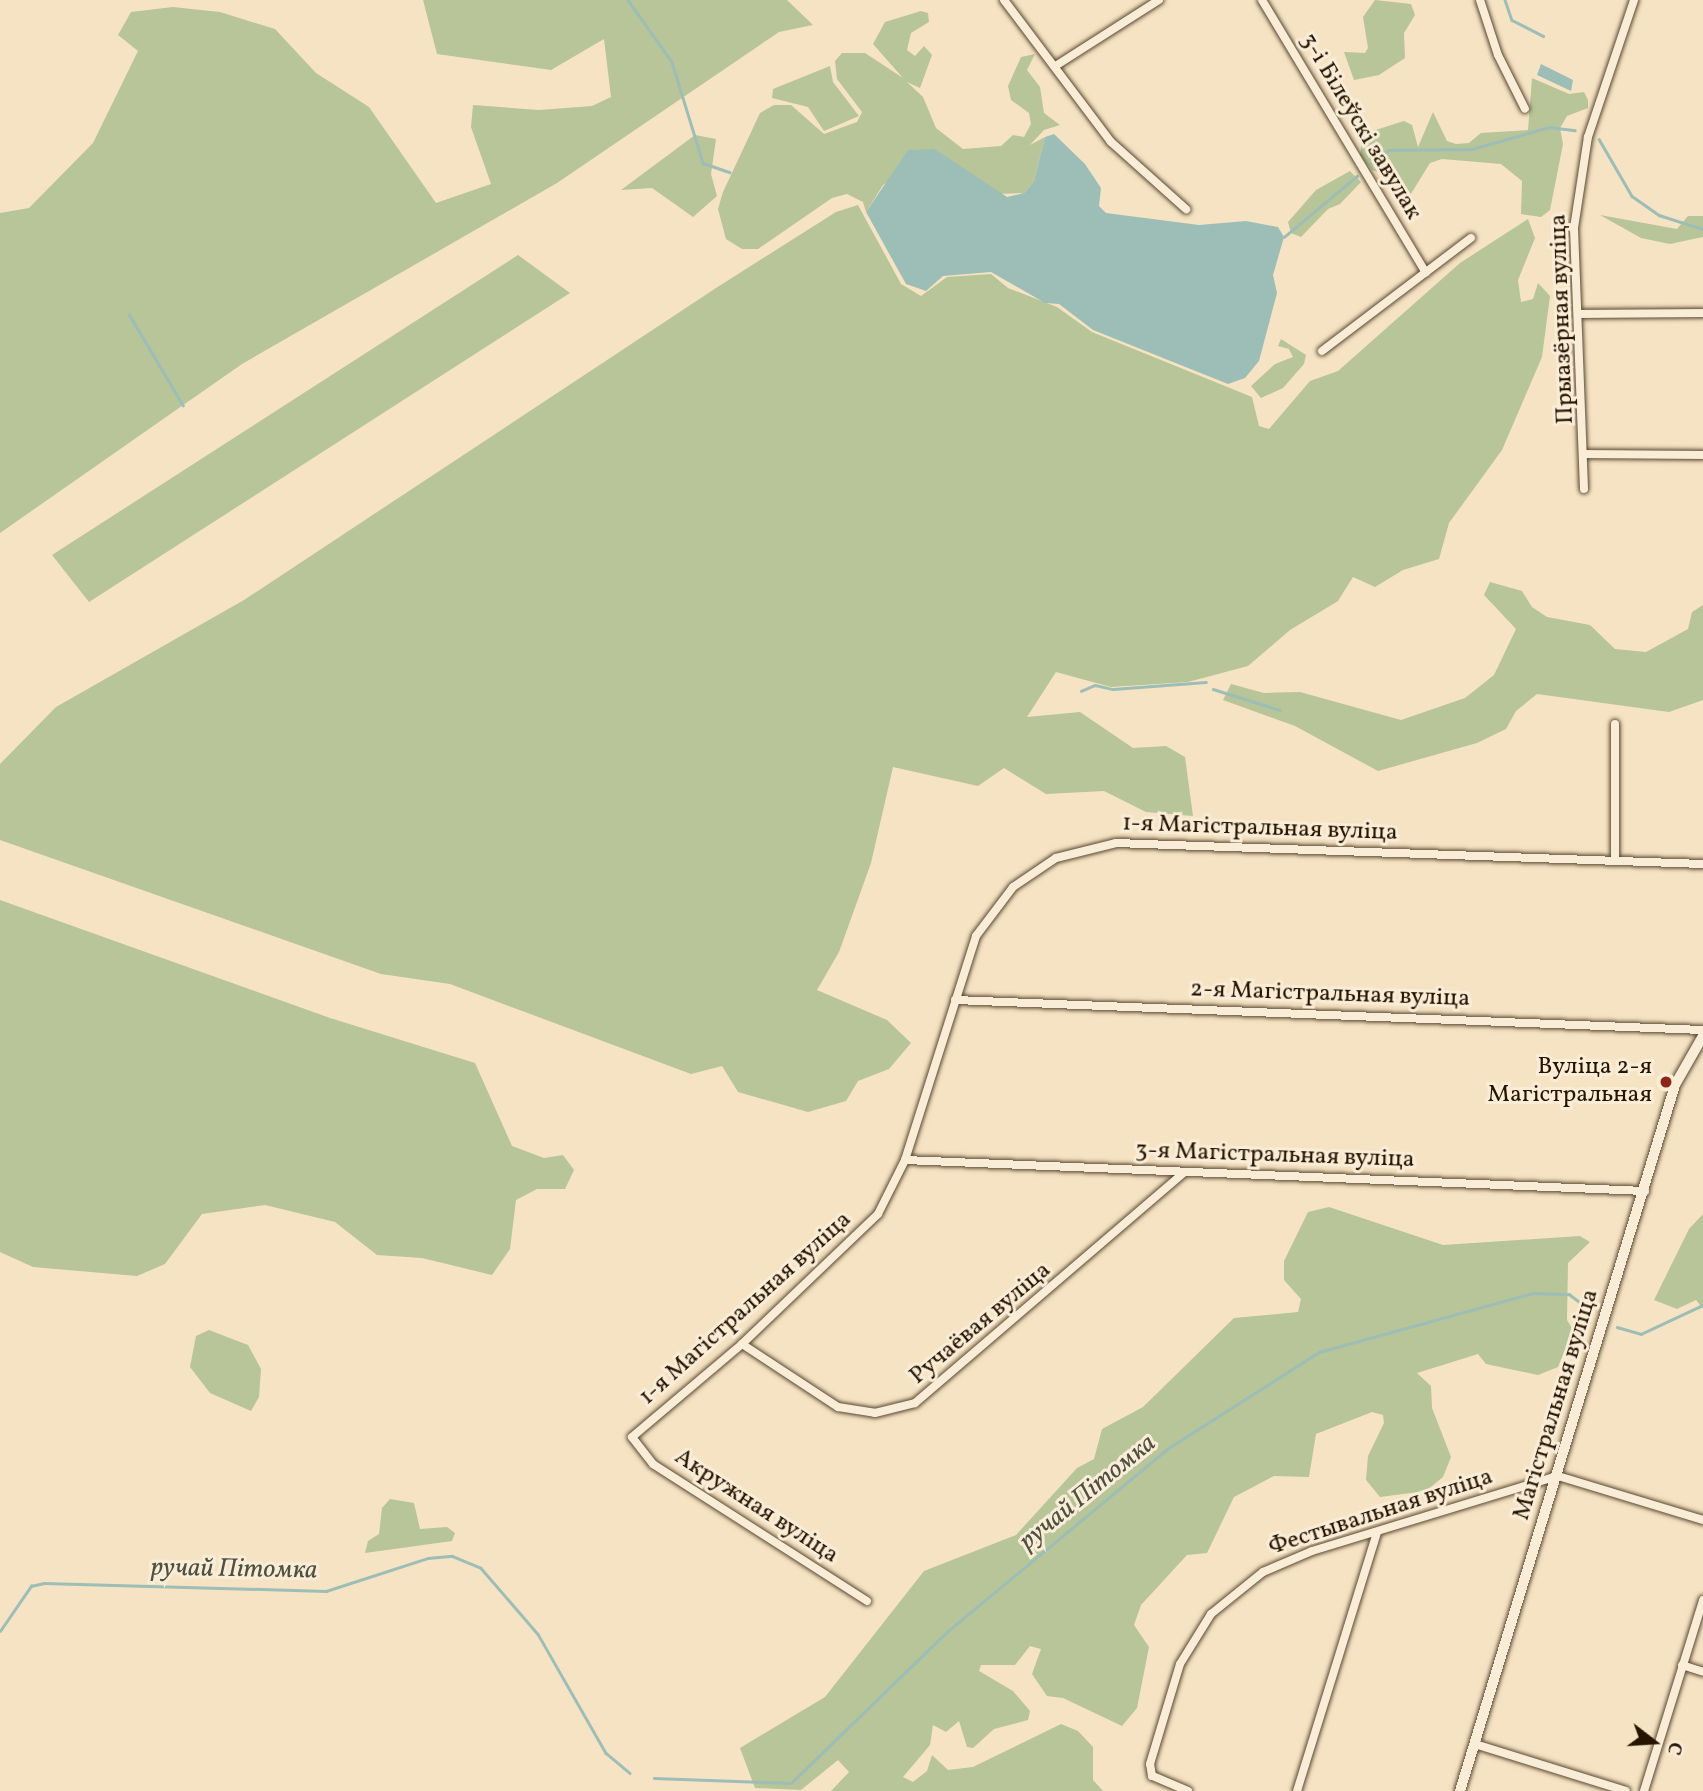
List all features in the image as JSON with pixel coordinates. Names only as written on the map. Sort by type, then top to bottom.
[{"type":"street","points":[[1004,0],[1057,65],[1111,142],[1186,209]]},
{"type":"street","points":[[1057,65],[1159,0]]},
{"type":"street","name":"3-і Білеўскі завулак","points":[[1262,0],[1426,273]]},
{"type":"street","points":[[1480,0],[1525,109]]},
{"type":"street","name":"Прыазёрная вуліца","points":[[1584,489],[1586,454],[1574,228],[1588,137],[1634,0]]},
{"type":"street","points":[[1322,351],[1471,238]]},
{"type":"street","points":[[1579,314],[1703,313]]},
{"type":"street","points":[[1586,454],[1703,455]]},
{"type":"street","points":[[1615,724],[1615,861]]},
{"type":"street","name":"1-я Магістральная вуліца","points":[[632,1437],[743,1344],[878,1214],[905,1160],[954,1000],[991,909],[1029,874],[1082,848],[1158,842],[1703,864]]},
{"type":"street","name":"2-я Магістральная вуліца","points":[[954,1000],[1703,1030]]},
{"type":"street","name":"Магістральная вуліца","points":[[1460,1791],[1645,1191],[1675,1085],[1703,1037]]},
{"type":"street","name":"3-я Магістральная вуліца","points":[[905,1160],[1645,1191]]},
{"type":"street","name":"Ручаёвая вуліца","points":[[743,1344],[847,1410],[875,1413],[915,1403],[1183,1173]]},
{"type":"street","name":"Акружная вуліца","points":[[632,1437],[653,1464],[867,1601]]},
{"type":"street","points":[[1558,1476],[1703,1520]]},
{"type":"street","name":"Фестывальная вуліца","points":[[1188,1791],[1152,1776],[1150,1764],[1180,1664],[1211,1614],[1263,1572],[1558,1476]]},
{"type":"street","points":[[1297,1791],[1377,1533]]},
{"type":"street","points":[[1644,1791],[1703,1600]]},
{"type":"street","points":[[1682,1665],[1703,1672]]},
{"type":"street","points":[[1475,1744],[1626,1791]]},
{"type":"green space","points":[[423,0],[787,0],[813,25],[779,32],[557,183],[242,364],[0,533],[0,213],[29,208],[93,143],[138,51],[118,35],[131,12],[173,7],[220,12],[275,29],[316,73],[369,107],[436,203],[491,184],[471,127],[473,105],[539,110],[592,106],[611,97],[604,39],[551,70],[437,54]]},
{"type":"green space","points":[[1375,0],[1411,4],[1415,15],[1404,33],[1405,58],[1379,75],[1354,80],[1344,52],[1365,53],[1368,48],[1363,17]]},
{"type":"green space","points":[[921,11],[928,13],[929,22],[911,33],[907,50],[915,56],[924,46],[932,55],[920,88],[907,82],[923,97],[936,128],[963,149],[1001,146],[1013,135],[1024,137],[1031,124],[1029,113],[1011,100],[1008,86],[1021,57],[1035,54],[1027,70],[1040,87],[1044,113],[1060,125],[1044,130],[1030,145],[1045,137],[1034,181],[1024,193],[998,194],[935,149],[883,185],[866,212],[863,202],[847,194],[832,198],[758,249],[742,249],[726,239],[718,209],[723,192],[760,113],[774,105],[791,105],[824,134],[857,122],[862,112],[837,79],[835,61],[842,53],[865,53],[903,78],[873,44],[885,22]]},
{"type":"green space","points":[[830,66],[833,82],[859,116],[824,131],[808,107],[772,98],[773,89]]},
{"type":"green space","points":[[1532,78],[1569,94],[1584,92],[1588,100],[1588,108],[1567,116],[1560,128],[1563,144],[1550,210],[1541,217],[1521,214],[1522,181],[1501,164],[1442,159],[1430,163],[1404,205],[1387,175],[1372,170],[1360,155],[1363,134],[1404,121],[1412,125],[1418,147],[1433,112],[1447,141],[1456,144],[1469,143],[1481,133],[1528,130]]},
{"type":"green space","points":[[695,135],[716,139],[711,174],[717,196],[693,217],[652,188],[621,190]]},
{"type":"green space","points":[[1350,171],[1361,182],[1340,204],[1328,209],[1301,237],[1291,233],[1288,222],[1316,190]]},
{"type":"green space","points":[[858,205],[901,284],[921,296],[947,277],[991,274],[1008,288],[1057,307],[1092,332],[1252,397],[1259,426],[1269,429],[1310,381],[1338,371],[1460,263],[1528,219],[1535,238],[1518,280],[1521,302],[1533,299],[1538,283],[1550,296],[1542,357],[1502,450],[1449,523],[1439,559],[1403,570],[1375,587],[1353,577],[1338,601],[1290,630],[1248,666],[1188,682],[1111,687],[1056,672],[1027,717],[1080,712],[1133,748],[1166,746],[1185,757],[1193,816],[1146,812],[1104,791],[1046,794],[1004,768],[978,786],[893,767],[871,863],[839,952],[817,990],[887,1020],[911,1043],[889,1069],[858,1081],[846,1101],[808,1112],[738,1092],[722,1066],[691,1074],[450,984],[381,974],[0,840],[0,764],[56,707],[244,600],[716,288],[836,212]]},
{"type":"green space","points":[[1600,215],[1677,229],[1688,216],[1703,216],[1703,237],[1670,244],[1641,238]]},
{"type":"green space","points":[[518,255],[570,293],[89,602],[52,555]]},
{"type":"green space","points":[[1281,339],[1306,355],[1304,364],[1283,388],[1261,398],[1251,386],[1275,364],[1293,357],[1289,349],[1278,346]]},
{"type":"green space","points":[[1490,582],[1522,591],[1532,607],[1547,617],[1590,625],[1615,649],[1646,652],[1688,629],[1692,612],[1703,605],[1703,700],[1669,712],[1537,694],[1516,711],[1506,729],[1477,743],[1378,771],[1295,726],[1223,700],[1231,684],[1264,693],[1300,692],[1401,720],[1465,698],[1494,675],[1516,629],[1484,595]]},
{"type":"green space","points":[[0,900],[330,1018],[475,1063],[512,1146],[544,1158],[563,1155],[574,1170],[565,1189],[537,1189],[516,1200],[510,1249],[492,1275],[422,1258],[377,1255],[335,1222],[265,1205],[202,1214],[165,1264],[137,1276],[33,1267],[0,1252]]},
{"type":"green space","points":[[1329,1207],[1443,1245],[1580,1236],[1590,1242],[1568,1263],[1567,1320],[1573,1330],[1558,1367],[1538,1375],[1486,1364],[1478,1354],[1417,1373],[1431,1386],[1432,1408],[1451,1457],[1443,1477],[1426,1491],[1380,1497],[1366,1480],[1368,1456],[1384,1423],[1383,1415],[1372,1412],[1316,1434],[1309,1477],[1274,1476],[1234,1497],[1207,1553],[1187,1555],[1141,1605],[1134,1625],[1149,1647],[1137,1708],[1122,1726],[1063,1698],[1047,1696],[1032,1674],[1041,1649],[1030,1646],[1015,1665],[981,1665],[979,1671],[1013,1691],[1030,1711],[1028,1720],[994,1729],[973,1748],[967,1747],[959,1721],[946,1732],[933,1725],[930,1745],[903,1777],[913,1782],[927,1771],[932,1755],[948,1770],[973,1767],[1061,1724],[1078,1731],[1093,1747],[1093,1780],[1103,1791],[831,1791],[849,1772],[838,1760],[801,1790],[755,1788],[740,1748],[825,1697],[924,1571],[1016,1535],[1077,1468],[1094,1459],[1102,1429],[1143,1407],[1234,1318],[1298,1312],[1301,1299],[1284,1280],[1284,1261],[1308,1212]]},
{"type":"green space","points":[[1703,1214],[1703,1309],[1696,1300],[1677,1309],[1654,1300],[1689,1229]]},
{"type":"green space","points":[[209,1330],[248,1345],[261,1369],[259,1397],[251,1411],[210,1393],[190,1367],[196,1336]]},
{"type":"green space","points":[[390,1499],[414,1503],[420,1529],[447,1527],[455,1533],[452,1541],[365,1553],[368,1541],[379,1534],[382,1508]]},
{"type":"water","points":[[1541,64],[1573,80],[1571,91],[1537,75]]},
{"type":"water","points":[[1054,134],[1085,164],[1101,188],[1099,206],[1106,213],[1199,225],[1246,221],[1278,227],[1284,237],[1273,275],[1277,293],[1259,361],[1245,378],[1228,384],[1093,330],[1059,304],[1045,303],[991,272],[943,276],[926,291],[906,284],[866,212],[908,150],[935,149],[1007,197],[1024,193],[1034,181],[1045,137]]},
{"type":"waterway","points":[[628,0],[672,62],[703,163],[729,172]]},
{"type":"waterway","points":[[1505,0],[1512,20],[1543,36]]},
{"type":"waterway","points":[[1371,163],[1388,150],[1472,149],[1549,127],[1575,130]]},
{"type":"waterway","points":[[1599,139],[1632,196],[1659,215],[1703,229]]},
{"type":"waterway","points":[[1284,237],[1357,176]]},
{"type":"waterway","points":[[129,314],[183,405]]},
{"type":"waterway","points":[[1081,691],[1095,685],[1113,689],[1206,682]]},
{"type":"waterway","points":[[1213,689],[1280,710]]},
{"type":"waterway","name":"ручай Пітомка","points":[[654,1778],[791,1783],[948,1631],[1170,1447],[1319,1352],[1533,1293],[1569,1294],[1589,1309]]},
{"type":"waterway","name":"ручай Пітомка","points":[[1617,1327],[1641,1334],[1703,1305]]},
{"type":"waterway","name":"ручай Пітомка","points":[[0,1631],[31,1586],[44,1583],[326,1591],[428,1558],[452,1556],[481,1568],[538,1634],[606,1753],[630,1773]]},
{"type":"place","name":"Вуліца 2-я Магістральная","points":[[1666,1082]]}]
